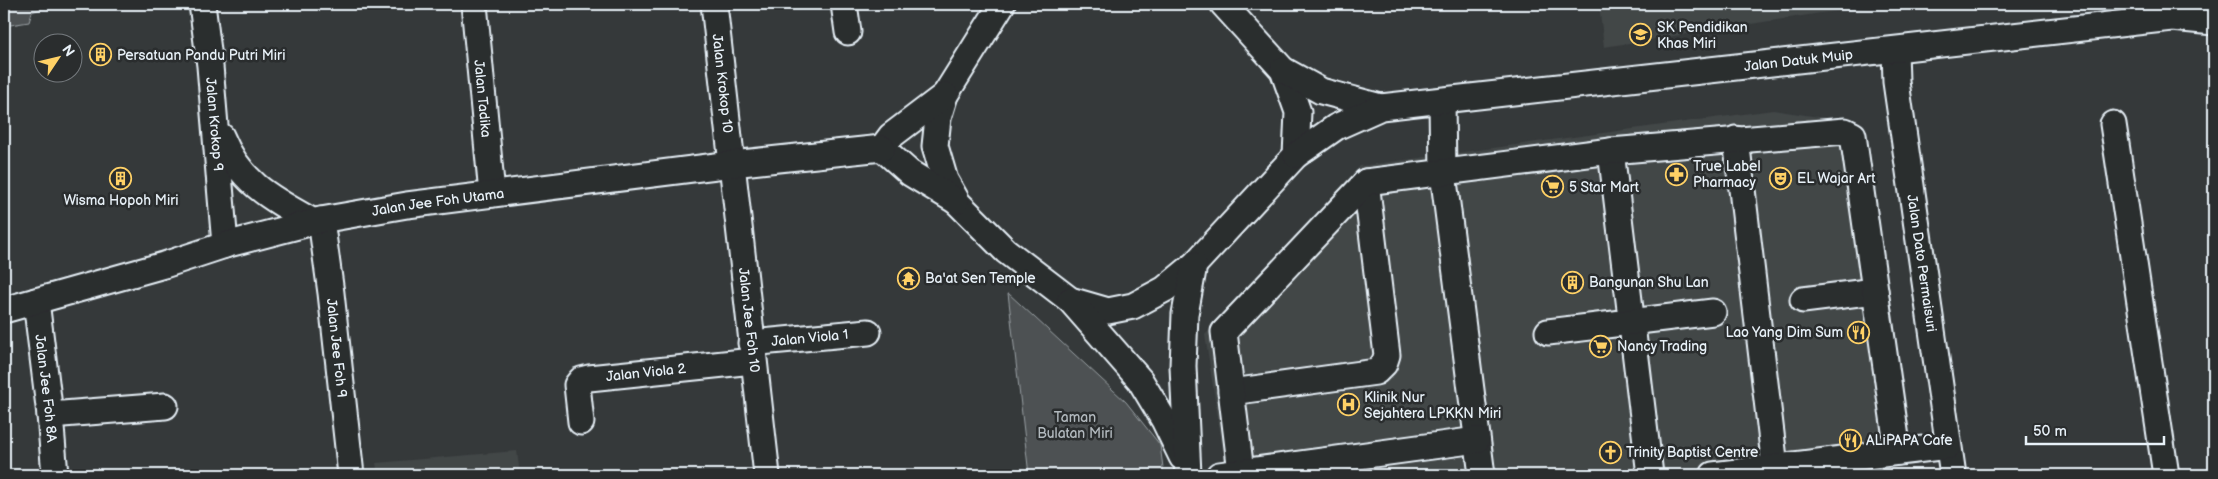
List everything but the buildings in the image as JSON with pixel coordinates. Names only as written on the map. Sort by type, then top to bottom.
[{"type":"street","name":"Jalan Krokop 9","points":[[202,4],[215,122],[225,245]]},
{"type":"street","name":"Jalan Tadika","points":[[474,4],[492,194]]},
{"type":"street","name":"Jalan Krokop 10","points":[[714,4],[732,164]]},
{"type":"street","points":[[844,4],[848,32]]},
{"type":"street","points":[[958,203],[945,180],[935,146],[938,118],[945,95],[1002,4]]},
{"type":"street","points":[[1223,4],[1283,70],[1321,91],[1381,108]]},
{"type":"street","name":"Jalan Datuk Muip","points":[[1381,108],[1895,50],[2173,11],[2214,22]]},
{"type":"street","name":"Jalan Dato Permaisuri","points":[[1895,50],[1896,82],[1953,475]]},
{"type":"street","points":[[1283,70],[1298,112],[1296,155]]},
{"type":"street","points":[[945,95],[891,136],[882,148],[910,173],[958,203],[1006,251],[1070,300],[1140,380],[1164,420],[1187,471]]},
{"type":"street","points":[[1442,102],[1443,173],[1482,475]]},
{"type":"street","points":[[1070,300],[1108,311],[1133,306],[1165,289],[1194,265],[1296,155],[1336,127],[1381,108]]},
{"type":"street","points":[[215,122],[226,149],[254,187],[270,198],[317,221]]},
{"type":"street","points":[[2113,124],[2166,475]]},
{"type":"street","points":[[1477,440],[1230,473],[1231,392],[1224,332],[1366,182],[1611,152],[1845,130],[1853,135],[1898,452]]},
{"type":"street","points":[[1736,139],[1775,468]]},
{"type":"street","name":"Jalan Jee Foh Utama","points":[[4,310],[164,265],[225,245],[317,221],[407,205],[492,194],[732,164],[882,148]]},
{"type":"street","points":[[1611,152],[1650,475]]},
{"type":"street","name":"Jalan Jee Foh 10","points":[[732,164],[767,475]]},
{"type":"street","points":[[1231,392],[1376,372],[1384,364],[1387,355],[1366,182]]},
{"type":"street","name":"Jalan Jee Foh 9","points":[[317,221],[331,293],[351,475]]},
{"type":"street","points":[[1187,471],[1183,366],[1185,314],[1194,265]]},
{"type":"street","points":[[1803,300],[1875,291]]},
{"type":"street","name":"Jalan Jee Foh 8A","points":[[36,301],[50,415],[55,475]]},
{"type":"street","points":[[1548,332],[1713,312]]},
{"type":"street","name":"Jalan Viola 1","points":[[752,352],[868,332]]},
{"type":"street","name":"Jalan Viola 2","points":[[581,422],[577,385],[581,380],[752,352]]},
{"type":"street","points":[[50,415],[165,406]]},
{"type":"street","points":[[1713,475],[1948,446]]},
{"type":"shaded area","name":"SK Pendidikan Khas Miri","points":[[1599,4],[1902,4],[1821,13],[1604,47]]},
{"type":"shaded area","points":[[1773,110],[1864,124],[1912,441],[1663,475],[1486,475],[1480,437],[1226,470],[1205,335],[1360,166]]},
{"type":"shaded area","points":[[517,451],[520,475],[378,475],[376,463]]},
{"type":"shaded area","points":[[1471,455],[1474,475],[1299,475],[1336,470]]},
{"type":"green space","points":[[4,4],[54,4],[32,12],[29,22],[4,26]]},
{"type":"green space","name":"Taman Bulatan Miri","points":[[1008,293],[1126,402],[1160,445],[1164,475],[1029,475]]},
{"type":"place","name":"SK Pendidikan Khas Miri","points":[[1641,35]]},
{"type":"place","name":"Persatuan Pandu Putri Miri","points":[[101,55]]},
{"type":"place","name":"True Label Pharmacy","points":[[1677,174]]},
{"type":"place","name":"Wisma Hopoh Miri","points":[[121,178]]},
{"type":"place","name":"EL Wajar Art","points":[[1781,178]]},
{"type":"place","name":"5 Star Mart","points":[[1553,187]]},
{"type":"place","name":"Ba'at Sen Temple","points":[[909,278]]},
{"type":"place","name":"Bangunan Shu Lan","points":[[1573,282]]},
{"type":"place","name":"Lao Yang Dim Sum","points":[[1859,332]]},
{"type":"place","name":"Nancy Trading","points":[[1601,346]]},
{"type":"place","name":"Klinik Nur Sejahtera LPKKN Miri","points":[[1348,405]]},
{"type":"place","name":"ALiPAPA Cafe","points":[[1850,440]]},
{"type":"place","name":"Trinity Baptist Centre","points":[[1610,452]]}]
